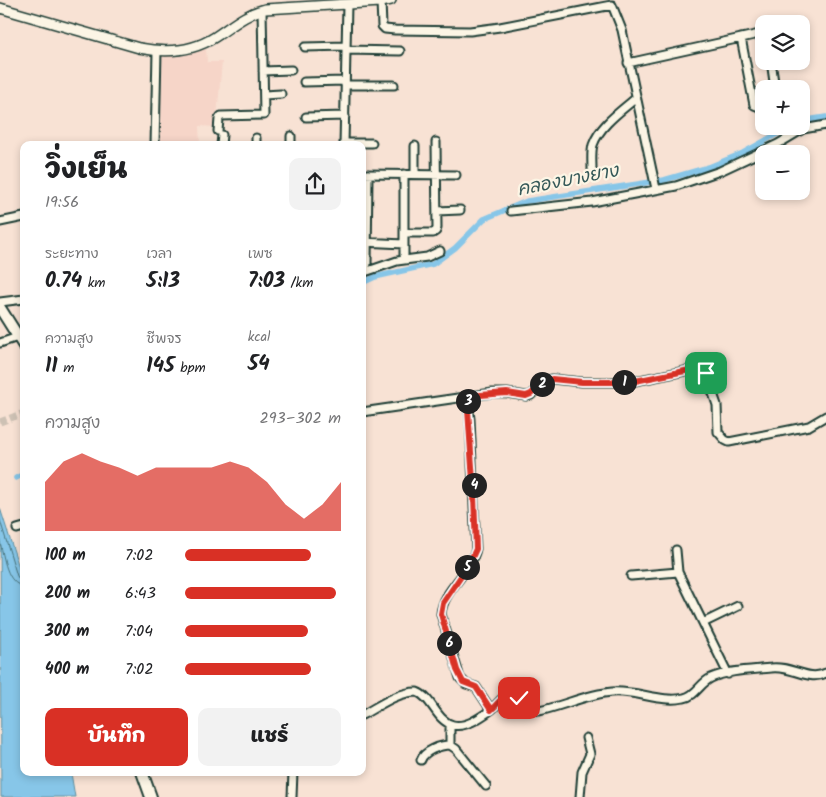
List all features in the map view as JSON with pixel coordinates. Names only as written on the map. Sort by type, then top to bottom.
[{"type":"main road","points":[[0,308],[20,339]]},
{"type":"main road","points":[[143,776],[151,797]]},
{"type":"street","points":[[0,8],[139,48],[170,51],[195,47],[213,38],[253,12],[307,3],[346,4],[385,1],[382,26],[385,29],[470,31],[612,5],[622,30],[656,188]]},
{"type":"street","points":[[344,141],[346,4]]},
{"type":"street","points":[[221,141],[219,119],[221,116],[264,115],[262,10]]},
{"type":"street","points":[[628,63],[755,35]]},
{"type":"street","points":[[741,38],[755,106]]},
{"type":"street","points":[[305,47],[400,51]]},
{"type":"street","points":[[155,141],[157,51]]},
{"type":"street","points":[[264,71],[291,70]]},
{"type":"street","points":[[304,82],[394,85]]},
{"type":"street","points":[[264,95],[281,94]]},
{"type":"street","points":[[592,169],[592,147],[597,137],[606,125],[636,98]]},
{"type":"street","points":[[306,117],[344,116]]},
{"type":"street","points":[[511,211],[592,202],[656,188],[676,186],[720,171],[778,144],[803,129],[826,124]]},
{"type":"street","points":[[291,136],[291,141]]},
{"type":"street","points":[[404,233],[433,233],[436,231],[436,142]]},
{"type":"street","points":[[366,143],[372,143]]},
{"type":"street","points":[[415,146],[415,174]]},
{"type":"street","points":[[366,174],[456,174]]},
{"type":"street","points":[[404,174],[404,255]]},
{"type":"street","points":[[437,211],[460,210]]},
{"type":"street","points":[[0,222],[20,218]]},
{"type":"street","points":[[366,242],[404,244]]},
{"type":"street","points":[[366,272],[397,261],[427,257],[440,251]]},
{"type":"street","points":[[366,253],[367,264]]},
{"type":"street","points":[[0,302],[20,300]]},
{"type":"street","points":[[0,343],[20,341]]},
{"type":"street","points":[[366,411],[467,396],[507,393],[526,396],[546,381],[552,379],[582,382],[630,382],[696,369],[706,373],[710,381],[717,405],[718,432],[729,442],[809,426],[826,416]]},
{"type":"street","points":[[467,396],[476,549],[468,566],[443,603],[441,614],[460,678],[466,684],[476,687],[491,710]]},
{"type":"street","points":[[676,550],[678,572],[728,674]]},
{"type":"street","points":[[631,576],[678,572]]},
{"type":"street","points":[[703,623],[738,606]]},
{"type":"street","points":[[450,726],[467,724],[491,710],[506,696],[511,695],[538,711],[613,692],[681,699],[693,695],[708,679],[728,674],[780,667],[814,676],[826,673]]},
{"type":"street","points":[[366,712],[398,696],[417,692],[421,693],[450,726],[450,741],[486,786]]},
{"type":"street","points":[[580,797],[582,772],[590,754],[586,738]]},
{"type":"street","points":[[421,760],[421,757],[433,749],[450,741]]},
{"type":"street","points":[[292,797],[293,776]]},
{"type":"shaded area","points":[[206,48],[207,62],[222,62],[216,127],[199,126],[200,141],[157,141],[159,55],[185,53]]},
{"type":"water","points":[[0,508],[20,570],[20,776],[72,776],[75,797],[1,797]]},
{"type":"waterway","name":"คลองบางยาง","points":[[810,120],[826,117]]},
{"type":"waterway","name":"คลองบางยาง","points":[[366,281],[375,277],[433,264],[455,248],[484,219],[527,201],[664,180],[709,167],[743,153],[775,135]]},
{"type":"waterway","points":[[16,478],[20,476]]},
{"type":"tunnel","points":[[0,422],[20,414]]},
{"type":"route","points":[[519,698],[511,695],[506,696],[491,710],[476,687],[463,682],[457,670],[441,614],[443,603],[475,554],[477,542],[467,396],[507,393],[526,396],[537,390],[546,381],[552,379],[618,383],[640,381],[696,369],[703,370],[706,373]]}]
